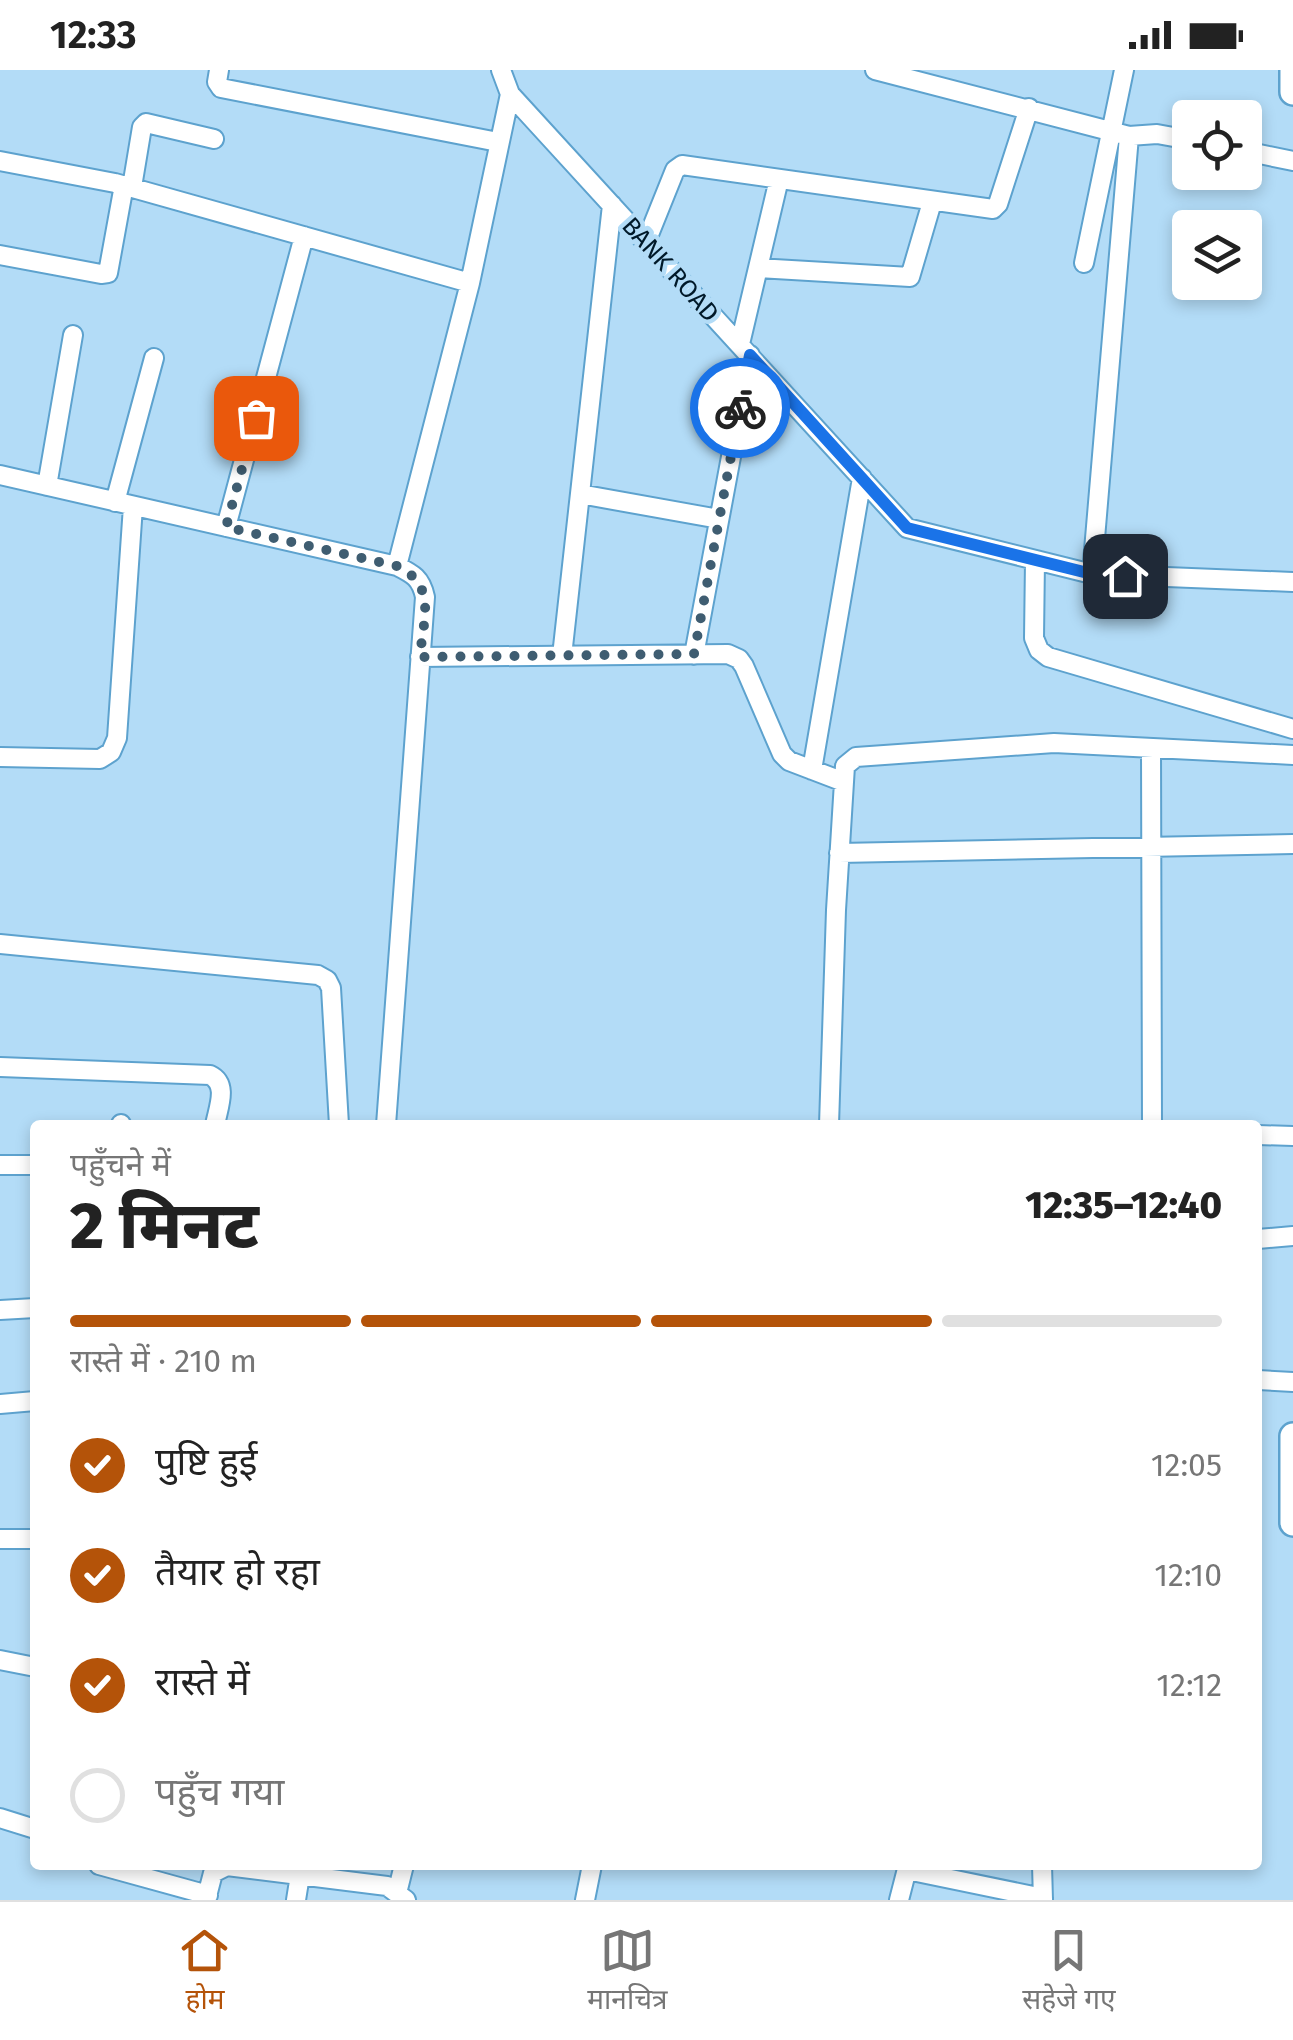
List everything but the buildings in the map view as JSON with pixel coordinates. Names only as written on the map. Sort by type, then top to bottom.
[{"type":"highway","points":[[1293,70],[1293,92]]},
{"type":"highway","points":[[1293,1436],[1293,1523]]},
{"type":"street","points":[[219,70],[217,82],[221,88],[498,142]]},
{"type":"street","name":"BANK ROAD","points":[[501,70],[510,94],[907,528],[1092,574],[1293,582]]},
{"type":"street","points":[[875,70],[1120,133],[1172,137]]},
{"type":"street","points":[[1092,574],[1124,70]]},
{"type":"street","points":[[397,566],[470,284],[510,94]]},
{"type":"street","points":[[646,242],[676,170],[682,165],[986,210],[998,204],[1029,108]]},
{"type":"street","points":[[0,255],[108,273],[142,128],[146,124],[214,139]]},
{"type":"street","points":[[1084,263],[1120,133]]},
{"type":"street","points":[[1262,155],[1293,161]]},
{"type":"street","points":[[0,161],[128,186],[470,284]]},
{"type":"street","points":[[694,654],[758,268],[779,179]]},
{"type":"street","points":[[758,268],[910,277],[932,202]]},
{"type":"street","points":[[562,656],[612,205]]},
{"type":"street","points":[[226,527],[304,236]]},
{"type":"street","points":[[48,486],[73,335]]},
{"type":"street","points":[[0,757],[100,759],[111,752],[117,738],[124,504],[154,358]]},
{"type":"street","points":[[0,476],[397,566],[422,583],[425,596],[386,1120]]},
{"type":"street","points":[[812,770],[862,478]]},
{"type":"street","points":[[580,494],[719,520]]},
{"type":"street","points":[[1035,560],[1034,638],[1038,650],[1048,657],[1293,730]]},
{"type":"street","points":[[420,657],[728,654],[739,658],[782,754],[789,761],[844,782]]},
{"type":"street","points":[[830,1120],[845,766],[856,757],[1054,743],[1293,756]]},
{"type":"street","points":[[1151,748],[1152,1120]]},
{"type":"street","points":[[840,853],[1293,844]]},
{"type":"street","points":[[0,944],[318,975],[331,988],[338,1120]]},
{"type":"street","points":[[0,1067],[210,1075],[222,1085],[216,1120]]},
{"type":"street","points":[[1262,1135],[1293,1136]]},
{"type":"street","points":[[0,1165],[30,1165]]},
{"type":"street","points":[[1262,1239],[1293,1236]]},
{"type":"street","points":[[0,1310],[30,1308]]},
{"type":"street","points":[[1262,1380],[1293,1382]]},
{"type":"street","points":[[0,1404],[30,1401]]},
{"type":"street","points":[[0,1539],[30,1539]]},
{"type":"street","points":[[0,1660],[30,1666]]},
{"type":"street","points":[[0,1818],[30,1827]]},
{"type":"street","points":[[118,1870],[207,1898],[214,1874],[220,1870]]},
{"type":"street","points":[[259,1870],[387,1886],[402,1896],[404,1870]]},
{"type":"street","points":[[585,1900],[591,1870]]},
{"type":"street","points":[[899,1900],[906,1870]]},
{"type":"street","points":[[920,1870],[1043,1899],[1042,1870]]},
{"type":"street","points":[[296,1900],[300,1875]]},
{"type":"way so far","points":[[256,418],[226,527],[397,566],[414,574],[422,583],[425,596],[420,657],[694,654],[740,408]]},
{"type":"route","points":[[740,408],[750,355],[907,528],[1092,574],[1125,576]]}]
